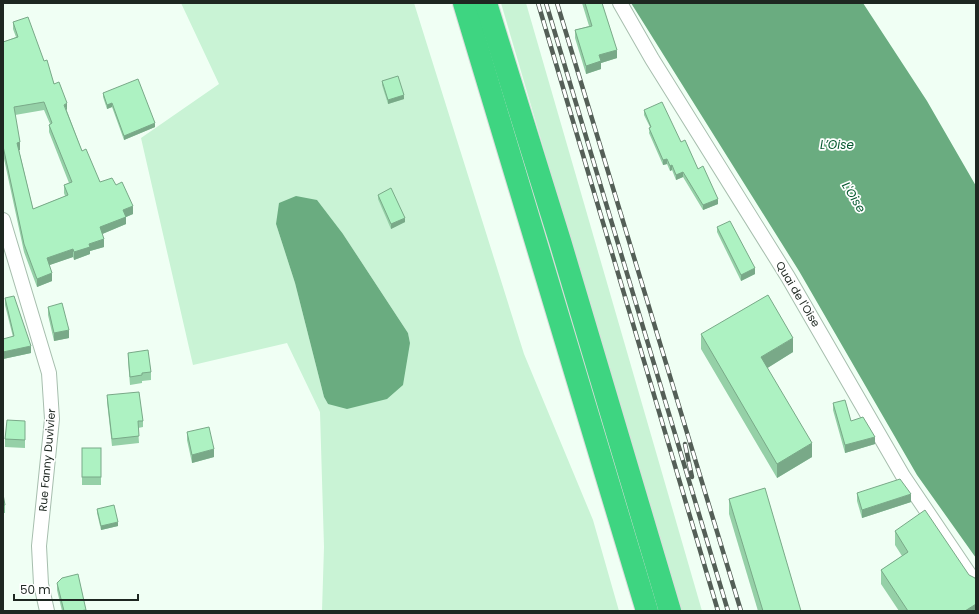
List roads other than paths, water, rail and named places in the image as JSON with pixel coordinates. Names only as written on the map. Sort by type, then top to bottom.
[{"type":"highway","points":[[464,3],[647,611]]},
{"type":"highway","points":[[486,3],[569,271],[670,611]]},
{"type":"street","name":"Quai de l'Oise","points":[[620,3],[652,59],[792,283],[903,476],[976,584]]},
{"type":"street","name":"Rue Fanny Duvivier","points":[[3,220],[49,373],[52,419],[39,546],[41,584],[47,611]]},
{"type":"water","name":"L’Oise","points":[[631,3],[863,3],[927,101],[976,186],[976,558],[917,475],[799,271]]},
{"type":"water","points":[[296,196],[317,200],[343,234],[408,333],[410,343],[403,385],[387,399],[347,409],[328,404],[324,397],[295,283],[276,224],[279,203]]},
{"type":"railway","points":[[538,3],[718,611]]},
{"type":"railway","points":[[546,3],[728,611]]},
{"type":"railway","points":[[557,3],[741,611]]},
{"type":"railway","points":[[685,444],[692,477]]},
{"type":"water label","name":"L'Oise","points":[[854,197]]}]
